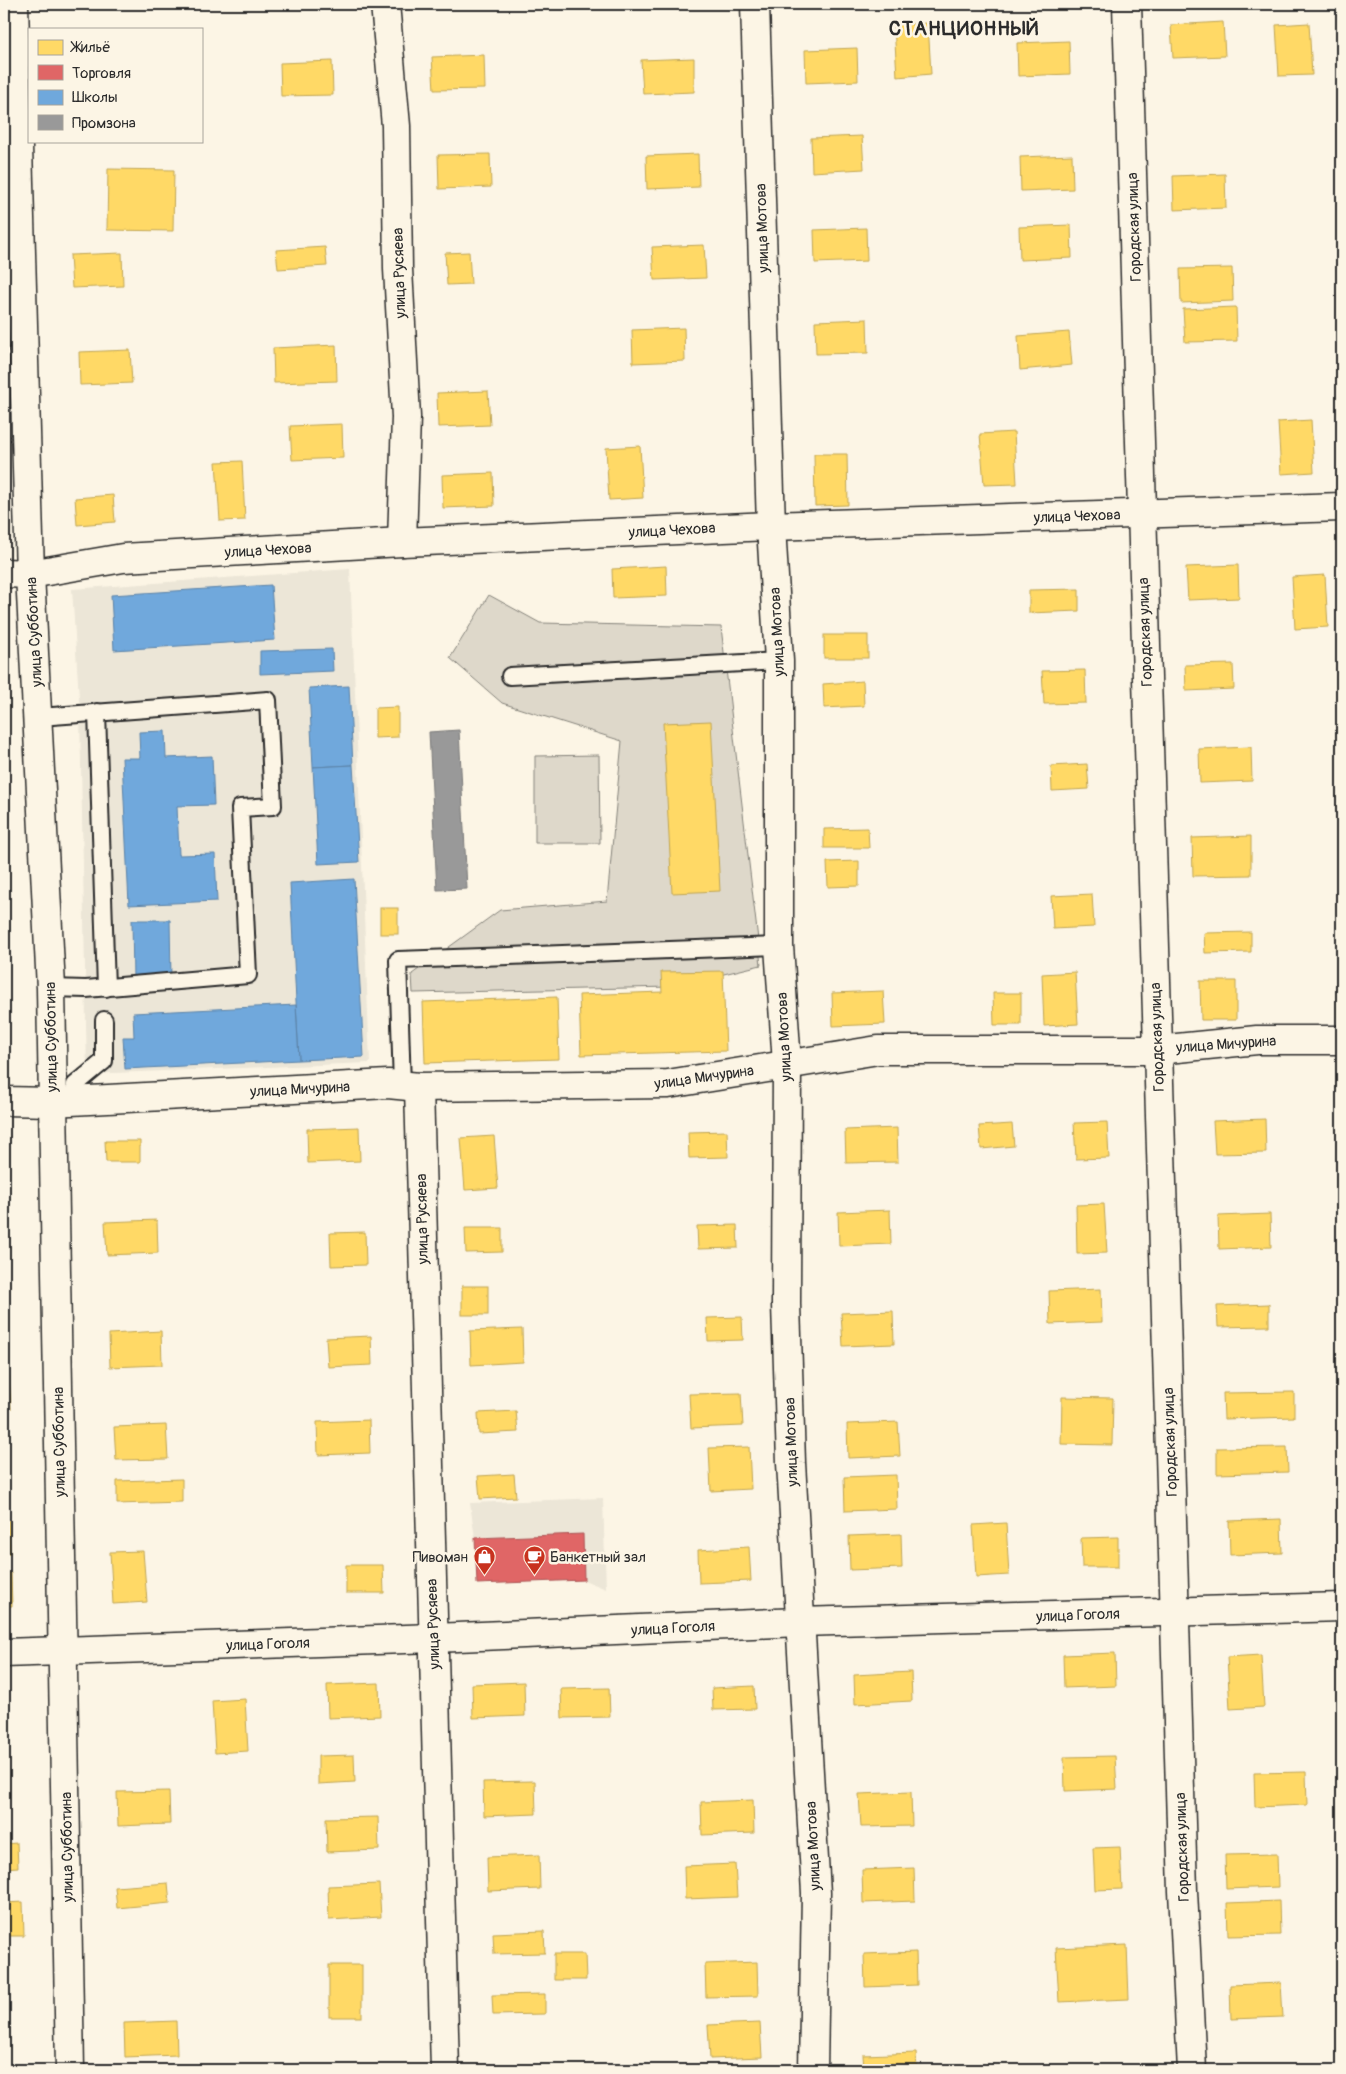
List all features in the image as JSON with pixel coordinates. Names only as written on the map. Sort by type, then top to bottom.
[{"type":"street","name":"улица Субботина","points":[[14,4],[30,574],[39,717],[51,988],[64,1102],[64,1651],[70,2070]]},
{"type":"street","name":"улица Русяева","points":[[386,4],[396,126],[398,269],[406,417],[402,542]]},
{"type":"street","name":"улица Мотова","points":[[755,4],[771,526],[779,661],[779,946],[787,1064],[786,1304],[799,1622],[816,1893],[814,2070]]},
{"type":"street","name":"Городская улица","points":[[1127,4],[1183,1891],[1192,2070]]},
{"type":"street","name":"улица Чехова","points":[[4,572],[30,574],[123,558],[402,542],[771,526],[1342,507]]},
{"type":"street","name":"улица Мичурина","points":[[4,1101],[64,1102],[388,1084],[411,1086],[668,1084],[878,1050],[1157,1050],[1258,1040],[1342,1040]]},
{"type":"street","name":"улица Русяева","points":[[411,1086],[434,1638],[445,2070]]},
{"type":"street","name":"улица Гоголя","points":[[4,1653],[434,1638],[799,1622],[1342,1607]]},
{"type":"lane","points":[[510,676],[779,661]]},
{"type":"lane","points":[[39,717],[268,700],[273,806],[240,808],[248,975],[106,988],[51,988]]},
{"type":"lane","points":[[97,712],[106,988]]},
{"type":"lane","points":[[411,1086],[398,960],[779,946]]},
{"type":"lane","points":[[64,1102],[75,1085],[104,1060],[104,1020]]},
{"type":"shaded area","points":[[350,569],[370,1063],[87,1074],[80,713],[72,589]]},
{"type":"shaded area","points":[[489,595],[540,623],[721,627],[761,965],[670,987],[413,993],[412,974],[500,910],[607,901],[622,741],[502,703],[450,658]]},
{"type":"shaded area","points":[[599,755],[600,843],[535,843],[535,756]]},
{"type":"shaded area","points":[[603,1498],[606,1589],[584,1580],[477,1584],[475,1538],[470,1503]]},
{"type":"building: Жильё","points":[[1223,22],[1225,56],[1173,58],[1171,25]]},
{"type":"building: Жильё","points":[[928,23],[931,74],[897,77],[894,25]]},
{"type":"building: Жильё","points":[[1309,23],[1312,75],[1279,76],[1276,25]]},
{"type":"building: Жильё","points":[[1069,41],[1070,74],[1018,76],[1017,43]]},
{"type":"building: Жильё","points":[[857,48],[858,81],[806,83],[805,50]]},
{"type":"building: Жильё","points":[[484,55],[485,89],[434,90],[432,57]]},
{"type":"building: Жильё","points":[[694,58],[694,92],[643,94],[641,60]]},
{"type":"building: Жильё","points":[[332,61],[333,95],[281,96],[280,63]]},
{"type":"building: Жильё","points":[[862,136],[864,169],[812,172],[811,138]]},
{"type":"building: Жильё","points":[[490,154],[491,187],[439,189],[438,155]]},
{"type":"building: Жильё","points":[[698,154],[699,187],[647,189],[646,156]]},
{"type":"building: Жильё","points":[[1072,155],[1073,189],[1021,191],[1020,157]]},
{"type":"building: Жильё","points":[[108,169],[174,170],[173,231],[107,230]]},
{"type":"building: Жильё","points":[[1225,174],[1226,208],[1174,210],[1173,176]]},
{"type":"building: Жильё","points":[[1071,225],[1072,258],[1020,260],[1019,227]]},
{"type":"building: Жильё","points":[[866,228],[867,261],[815,263],[814,230]]},
{"type":"building: Жильё","points":[[704,245],[706,278],[654,280],[652,247]]},
{"type":"building: Жильё","points":[[325,247],[327,266],[278,269],[276,250]]},
{"type":"building: Жильё","points":[[469,252],[471,284],[447,285],[445,253]]},
{"type":"building: Жильё","points":[[122,253],[123,286],[72,288],[70,255]]},
{"type":"building: Жильё","points":[[1232,268],[1233,301],[1181,303],[1180,269]]},
{"type":"building: Жильё","points":[[1236,307],[1237,341],[1185,342],[1183,309]]},
{"type":"building: Жильё","points":[[867,319],[868,353],[816,354],[815,321]]},
{"type":"building: Жильё","points":[[684,328],[685,361],[633,363],[632,330]]},
{"type":"building: Жильё","points":[[1069,332],[1072,365],[1020,370],[1018,336]]},
{"type":"building: Жильё","points":[[336,345],[337,381],[274,383],[273,348]]},
{"type":"building: Жильё","points":[[130,350],[132,383],[80,385],[79,352]]},
{"type":"building: Жильё","points":[[488,391],[490,425],[438,427],[437,393]]},
{"type":"building: Жильё","points":[[1311,420],[1314,472],[1281,474],[1278,422]]},
{"type":"building: Жильё","points":[[342,424],[343,458],[292,460],[290,426]]},
{"type":"building: Жильё","points":[[1014,432],[1017,484],[984,485],[980,434]]},
{"type":"building: Жильё","points":[[640,446],[643,498],[609,500],[606,448]]},
{"type":"building: Жильё","points":[[814,454],[847,454],[848,505],[815,506]]},
{"type":"building: Жильё","points":[[242,461],[245,520],[220,521],[216,462]]},
{"type":"building: Жильё","points":[[493,473],[494,506],[443,508],[442,475]]},
{"type":"building: Жильё","points":[[113,495],[115,522],[77,525],[75,498]]},
{"type":"building: Жильё","points":[[1238,565],[1239,598],[1188,600],[1186,567]]},
{"type":"building: Жильё","points":[[666,566],[667,596],[613,598],[612,569]]},
{"type":"building: Жильё","points":[[1325,575],[1328,627],[1295,629],[1292,577]]},
{"type":"building: Жильё","points":[[1079,589],[1079,611],[1029,613],[1029,590]]},
{"type":"building: Жильё","points":[[824,635],[868,635],[868,658],[824,658]]},
{"type":"building: Жильё","points":[[1233,664],[1234,689],[1186,691],[1185,665]]},
{"type":"building: Жильё","points":[[1085,670],[1086,703],[1044,704],[1042,671]]},
{"type":"building: Жильё","points":[[863,681],[864,706],[824,708],[823,684]]},
{"type":"building: Жильё","points":[[398,707],[398,737],[375,738],[375,708]]},
{"type":"building: Жильё","points":[[711,721],[720,891],[672,893],[663,723]]},
{"type":"building: Жильё","points":[[1251,747],[1252,781],[1200,783],[1199,749]]},
{"type":"building: Жильё","points":[[1087,764],[1089,789],[1052,791],[1051,766]]},
{"type":"building: Жильё","points":[[868,828],[869,848],[824,848],[824,829]]},
{"type":"building: Жильё","points":[[1251,836],[1251,875],[1193,876],[1192,838]]},
{"type":"building: Жильё","points":[[859,861],[859,886],[828,887],[827,862]]},
{"type":"building: Жильё","points":[[1092,894],[1094,927],[1053,929],[1051,896]]},
{"type":"building: Жильё","points":[[380,908],[398,908],[398,934],[380,934]]},
{"type":"building: Жильё","points":[[1251,932],[1251,952],[1205,953],[1204,933]]},
{"type":"building: Жильё","points":[[723,971],[726,1051],[581,1055],[579,995],[662,992],[661,972]]},
{"type":"building: Жильё","points":[[1338,971],[1342,971],[1342,1017],[1338,1017]]},
{"type":"building: Жильё","points":[[1075,972],[1078,1024],[1044,1026],[1042,974]]},
{"type":"building: Жильё","points":[[1200,981],[1236,981],[1236,1020],[1201,1020]]},
{"type":"building: Жильё","points":[[883,991],[885,1024],[833,1026],[832,993]]},
{"type":"building: Жильё","points":[[993,993],[1021,993],[1021,1025],[994,1025]]},
{"type":"building: Жильё","points":[[557,997],[559,1059],[425,1063],[423,1002]]},
{"type":"building: Жильё","points":[[1265,1119],[1266,1153],[1215,1154],[1213,1121]]},
{"type":"building: Жильё","points":[[1107,1122],[1109,1158],[1076,1159],[1074,1123]]},
{"type":"building: Жильё","points":[[1012,1124],[1014,1146],[981,1149],[979,1126]]},
{"type":"building: Жильё","points":[[359,1127],[360,1161],[308,1163],[307,1129]]},
{"type":"building: Жильё","points":[[897,1128],[898,1162],[846,1163],[845,1130]]},
{"type":"building: Жильё","points":[[727,1131],[728,1157],[689,1158],[688,1132]]},
{"type":"building: Жильё","points":[[494,1136],[498,1188],[465,1190],[461,1138]]},
{"type":"building: Жильё","points":[[105,1141],[140,1141],[140,1162],[106,1162]]},
{"type":"building: Жильё","points":[[1104,1204],[1107,1253],[1077,1254],[1076,1205]]},
{"type":"building: Жильё","points":[[890,1210],[891,1244],[839,1246],[838,1212]]},
{"type":"building: Жильё","points":[[1270,1214],[1271,1247],[1219,1249],[1218,1216]]},
{"type":"building: Жильё","points":[[157,1220],[158,1253],[107,1255],[105,1222]]},
{"type":"building: Жильё","points":[[737,1225],[738,1248],[698,1249],[697,1226]]},
{"type":"building: Жильё","points":[[465,1228],[502,1228],[502,1252],[466,1253]]},
{"type":"building: Жильё","points":[[365,1232],[366,1265],[331,1266],[330,1233]]},
{"type":"building: Жильё","points":[[462,1286],[488,1286],[488,1315],[462,1315]]},
{"type":"building: Жильё","points":[[1101,1289],[1102,1322],[1050,1324],[1049,1291]]},
{"type":"building: Жильё","points":[[1269,1304],[1269,1326],[1218,1327],[1217,1306]]},
{"type":"building: Жильё","points":[[893,1311],[894,1344],[843,1346],[841,1313]]},
{"type":"building: Жильё","points":[[742,1317],[743,1340],[708,1341],[707,1318]]},
{"type":"building: Жильё","points":[[522,1329],[523,1362],[471,1365],[470,1331]]},
{"type":"building: Жильё","points":[[161,1331],[162,1365],[110,1367],[109,1334]]},
{"type":"building: Жильё","points":[[371,1336],[372,1365],[328,1367],[326,1338]]},
{"type":"building: Жильё","points":[[9,1376],[11,1410],[4,1410],[4,1377]]},
{"type":"building: Жильё","points":[[1294,1392],[1294,1417],[1224,1419],[1223,1393]]},
{"type":"building: Жильё","points":[[741,1393],[743,1426],[691,1428],[689,1394]]},
{"type":"building: Жильё","points":[[1062,1397],[1113,1398],[1112,1445],[1061,1444]]},
{"type":"building: Жильё","points":[[516,1411],[518,1432],[479,1434],[478,1413]]},
{"type":"building: Жильё","points":[[369,1420],[370,1453],[318,1455],[317,1422]]},
{"type":"building: Жильё","points":[[898,1422],[900,1456],[848,1458],[847,1424]]},
{"type":"building: Жильё","points":[[166,1425],[168,1459],[116,1460],[114,1427]]},
{"type":"building: Жильё","points":[[749,1447],[751,1489],[711,1491],[709,1448]]},
{"type":"building: Жильё","points":[[1287,1447],[1288,1472],[1217,1474],[1217,1448]]},
{"type":"building: Жильё","points":[[4,1467],[5,1501],[4,1501]]},
{"type":"building: Жильё","points":[[514,1474],[516,1497],[480,1499],[478,1476]]},
{"type":"building: Жильё","points":[[896,1475],[897,1509],[845,1511],[844,1477]]},
{"type":"building: Жильё","points":[[182,1479],[182,1502],[117,1504],[117,1481]]},
{"type":"building: Жильё","points":[[1281,1519],[1282,1553],[1230,1555],[1229,1521]]},
{"type":"building: Жильё","points":[[4,1520],[9,1520],[10,1553],[4,1554]]},
{"type":"building: Жильё","points":[[1006,1523],[1009,1575],[976,1577],[973,1525]]},
{"type":"building: Жильё","points":[[901,1534],[902,1568],[850,1570],[849,1536]]},
{"type":"building: Жильё","points":[[1118,1537],[1118,1567],[1082,1567],[1081,1538]]},
{"type":"building: Жильё","points":[[749,1547],[751,1581],[699,1583],[698,1550]]},
{"type":"building: Жильё","points":[[143,1551],[147,1602],[113,1604],[110,1552]]},
{"type":"building: Жильё","points":[[346,1565],[383,1565],[384,1593],[346,1593]]},
{"type":"building: Жильё","points":[[4,1573],[11,1573],[12,1606],[4,1606]]},
{"type":"building: Жильё","points":[[1115,1653],[1116,1686],[1064,1688],[1063,1655]]},
{"type":"building: Жильё","points":[[1261,1655],[1264,1707],[1230,1709],[1227,1657]]},
{"type":"building: Жильё","points":[[911,1672],[912,1701],[855,1704],[854,1675]]},
{"type":"building: Жильё","points":[[524,1682],[525,1716],[473,1718],[472,1684]]},
{"type":"building: Жильё","points":[[379,1683],[380,1716],[328,1718],[327,1685]]},
{"type":"building: Жильё","points":[[754,1686],[755,1709],[713,1710],[712,1688]]},
{"type":"building: Жильё","points":[[609,1688],[610,1717],[562,1718],[561,1689]]},
{"type":"building: Жильё","points":[[245,1699],[248,1751],[215,1753],[212,1701]]},
{"type":"building: Жильё","points":[[4,1706],[8,1706],[9,1739],[4,1739]]},
{"type":"building: Жильё","points":[[354,1755],[355,1782],[318,1784],[318,1756]]},
{"type":"building: Жильё","points":[[1115,1756],[1117,1789],[1065,1791],[1064,1757]]},
{"type":"building: Жильё","points":[[1306,1772],[1307,1805],[1255,1807],[1254,1773]]},
{"type":"building: Жильё","points":[[535,1781],[536,1814],[484,1816],[483,1782]]},
{"type":"building: Жильё","points":[[169,1791],[170,1824],[118,1826],[117,1792]]},
{"type":"building: Жильё","points":[[911,1792],[912,1826],[861,1827],[859,1794]]},
{"type":"building: Жильё","points":[[753,1800],[754,1833],[702,1835],[701,1802]]},
{"type":"building: Жильё","points":[[378,1817],[379,1850],[327,1852],[326,1818]]},
{"type":"building: Жильё","points":[[17,1843],[18,1867],[4,1868],[4,1844]]},
{"type":"building: Жильё","points":[[1120,1847],[1122,1889],[1095,1890],[1093,1848]]},
{"type":"building: Жильё","points":[[1277,1854],[1278,1887],[1226,1889],[1225,1855]]},
{"type":"building: Жильё","points":[[539,1855],[540,1889],[488,1891],[487,1857]]},
{"type":"building: Жильё","points":[[735,1864],[737,1897],[685,1899],[684,1866]]},
{"type":"building: Жильё","points":[[914,1868],[915,1901],[863,1903],[862,1870]]},
{"type":"building: Жильё","points":[[168,1883],[170,1903],[117,1908],[115,1887]]},
{"type":"building: Жильё","points":[[379,1884],[381,1917],[329,1920],[328,1886]]},
{"type":"building: Жильё","points":[[1279,1901],[1280,1935],[1228,1936],[1227,1903]]},
{"type":"building: Жильё","points":[[23,1902],[24,1936],[4,1936],[4,1903]]},
{"type":"building: Жильё","points":[[544,1931],[545,1953],[494,1954],[493,1933]]},
{"type":"building: Жильё","points":[[1127,1945],[1129,1999],[1059,2002],[1056,1948]]},
{"type":"building: Жильё","points":[[916,1952],[917,1985],[865,1987],[864,1954]]},
{"type":"building: Жильё","points":[[554,1954],[585,1954],[586,1980],[554,1980]]},
{"type":"building: Жильё","points":[[757,1962],[758,1996],[706,1997],[705,1964]]},
{"type":"building: Жильё","points":[[329,1965],[362,1965],[362,2017],[329,2017]]},
{"type":"building: Жильё","points":[[1281,1983],[1283,2017],[1231,2019],[1230,1985]]},
{"type":"building: Жильё","points":[[545,1994],[545,2014],[493,2015],[492,1995]]},
{"type":"building: Жильё","points":[[176,2021],[177,2055],[125,2057],[124,2023]]},
{"type":"building: Жильё","points":[[760,2023],[762,2057],[710,2059],[708,2025]]},
{"type":"building: Жильё","points":[[916,2053],[917,2070],[864,2070],[863,2055]]},
{"type":"building: Жильё","points":[[1060,2065],[1060,2070],[1026,2070],[1026,2067]]},
{"type":"building: Торговля","points":[[583,1534],[584,1580],[477,1584],[475,1538]]},
{"type":"building: Школы","points":[[271,585],[275,640],[114,650],[111,595]]},
{"type":"building: Школы","points":[[332,649],[333,671],[260,674],[260,651]]},
{"type":"building: Школы","points":[[349,686],[353,765],[313,767],[309,688]]},
{"type":"building: Школы","points":[[165,731],[166,758],[212,756],[214,805],[177,806],[179,855],[215,854],[217,901],[129,905],[122,758],[140,758],[139,732]]},
{"type":"building: Школы","points":[[353,765],[359,862],[318,864],[313,767]]},
{"type":"building: Школы","points":[[354,879],[364,1057],[299,1060],[290,883]]},
{"type":"building: Школы","points":[[132,920],[170,920],[171,978],[133,979]]},
{"type":"building: Школы","points":[[296,1005],[299,1060],[125,1069],[123,1037],[134,1037],[133,1013]]},
{"type":"building: Промзона","points":[[459,730],[467,889],[437,890],[429,732]]},
{"type":"place","name":"Пивоман","points":[[484,1576]]},
{"type":"place","name":"Банкетный зал","points":[[534,1576]]},
{"type":"district","name":"СТАНЦИОННЫЙ","points":[[964,28]]}]
